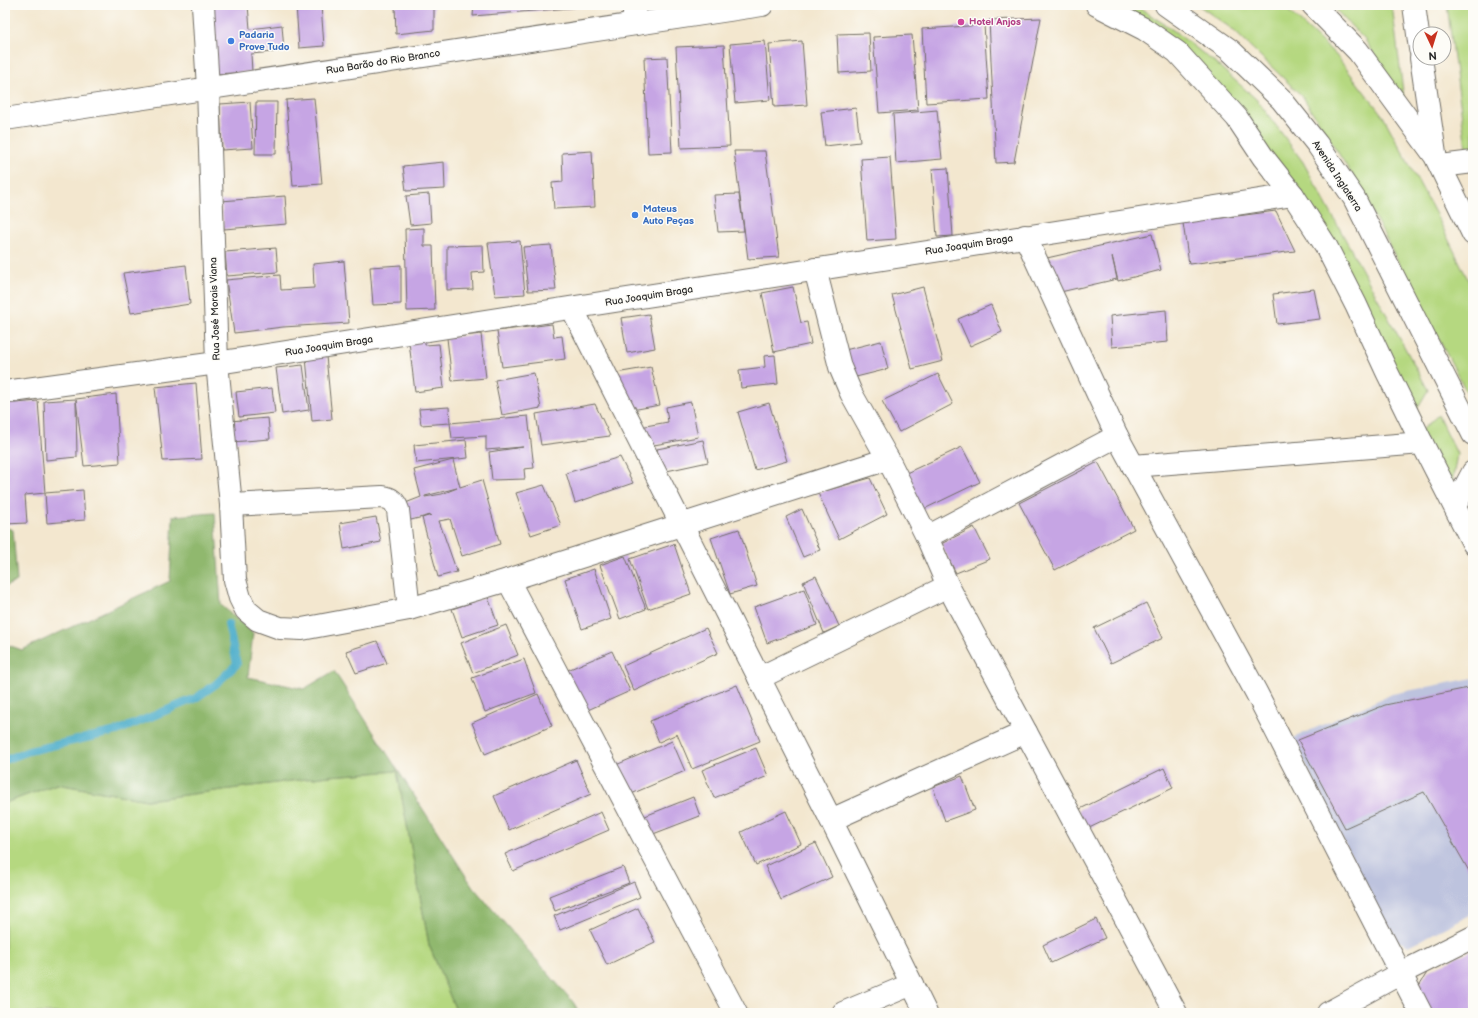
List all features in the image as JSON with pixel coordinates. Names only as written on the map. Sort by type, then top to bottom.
[{"type":"street","name":"Rua José Morais Viana","points":[[203,5],[208,88],[217,363],[231,505],[235,580],[240,598],[246,610],[258,620],[280,628],[302,629],[410,609]]},
{"type":"street","name":"Rua Barão do Rio Branco","points":[[5,119],[208,88],[634,15],[762,5]]},
{"type":"street","points":[[1097,5],[1144,29],[1177,52],[1237,118],[1263,157],[1293,195],[1326,246],[1356,304],[1422,443],[1473,543]]},
{"type":"street","name":"Avenida Inglaterra","points":[[1166,5],[1230,50],[1281,99],[1317,144],[1354,198],[1473,434]]},
{"type":"street","points":[[1313,5],[1358,50],[1438,161],[1473,234]]},
{"type":"street","points":[[1414,5],[1417,26]]},
{"type":"street","points":[[1422,66],[1438,161]]},
{"type":"street","points":[[1438,161],[1473,162]]},
{"type":"street","name":"Rua Joaquim Braga","points":[[5,392],[217,363],[1293,195]]},
{"type":"street","points":[[1025,236],[1117,436],[1256,692],[1421,1013]]},
{"type":"street","points":[[815,269],[840,367],[851,393],[888,459],[927,537],[948,586],[1176,1013]]},
{"type":"street","points":[[572,308],[831,820],[926,1013]]},
{"type":"street","points":[[927,537],[1117,436]]},
{"type":"street","points":[[1133,466],[1422,443]]},
{"type":"street","points":[[231,505],[382,497],[390,498],[396,503],[398,510],[410,609],[508,580],[888,459]]},
{"type":"street","points":[[1455,506],[1473,472]]},
{"type":"street","points":[[508,580],[736,1013]]},
{"type":"street","points":[[759,678],[948,586]]},
{"type":"street","points":[[831,820],[1026,732]]},
{"type":"street","points":[[1328,1013],[1401,973],[1473,937]]},
{"type":"street","points":[[843,1013],[912,984]]},
{"type":"shaded area","points":[[1473,678],[1473,913],[1409,946],[1391,938],[1293,738],[1392,694]]},
{"type":"green space","points":[[1116,5],[1133,5],[1143,10],[1173,30],[1219,66],[1257,100],[1303,162],[1428,390],[1413,416],[1275,166]]},
{"type":"green space","points":[[1198,5],[1282,5],[1335,54],[1383,116],[1440,222],[1473,290],[1473,404],[1354,178],[1303,97],[1232,29]]},
{"type":"green space","points":[[1331,5],[1392,5],[1404,99],[1365,40]]},
{"type":"green space","points":[[1447,5],[1473,5],[1473,147],[1466,148],[1452,43],[1452,26],[1450,26]]},
{"type":"green space","points":[[1438,415],[1457,454],[1451,489],[1421,431]]},
{"type":"green space","points":[[215,513],[221,605],[253,633],[248,677],[304,689],[334,671],[473,887],[573,1002],[580,1013],[457,1013],[429,945],[397,771],[329,776],[147,800],[57,784],[5,803],[5,644],[22,650],[170,581],[173,516]]},
{"type":"green space","points":[[5,527],[13,530],[17,581],[5,587]]},
{"type":"green space","points":[[397,771],[429,945],[457,1013],[5,1013],[5,803],[57,784],[147,800],[329,776]]},
{"type":"building","name":"Padaria Prove Tudo","points":[[209,5],[248,5],[250,29],[282,25],[284,51],[251,54],[252,72],[213,74]]},
{"type":"building","points":[[296,5],[321,5],[324,46],[299,48]]},
{"type":"building","points":[[395,5],[434,5],[434,30],[396,34]]},
{"type":"building","points":[[474,5],[582,5],[582,7],[473,16]]},
{"type":"building","points":[[1041,18],[1014,162],[996,163],[989,20]]},
{"type":"building","points":[[984,25],[989,99],[926,103],[922,29]]},
{"type":"building","points":[[869,33],[871,71],[839,73],[837,34]]},
{"type":"building","points":[[912,35],[918,110],[879,113],[873,37]]},
{"type":"building","points":[[765,41],[770,100],[735,103],[730,44]]},
{"type":"building","points":[[802,41],[807,105],[774,107],[769,44]]},
{"type":"building","points":[[724,45],[730,146],[681,148],[676,47]]},
{"type":"building","points":[[667,57],[672,152],[648,153],[644,58]]},
{"type":"building","points":[[314,98],[322,184],[293,186],[286,100]]},
{"type":"building","points":[[250,102],[253,148],[222,150],[220,104]]},
{"type":"building","points":[[256,102],[277,102],[276,154],[255,154]]},
{"type":"building","points":[[856,108],[860,142],[825,146],[821,112]]},
{"type":"building","points":[[937,110],[942,159],[896,163],[893,114]]},
{"type":"building","points":[[592,151],[595,207],[554,209],[552,183],[563,182],[562,153]]},
{"type":"building","points":[[734,151],[765,151],[779,257],[748,259]]},
{"type":"building","points":[[890,157],[896,239],[867,241],[861,159]]},
{"type":"building","points":[[444,162],[445,189],[406,191],[403,166]]},
{"type":"building","points":[[948,168],[953,236],[937,237],[932,169]]},
{"type":"building","points":[[429,194],[431,223],[410,225],[406,196]]},
{"type":"building","points":[[739,194],[744,231],[718,232],[714,195]]},
{"type":"building","points":[[285,196],[287,224],[224,229],[221,201]]},
{"type":"building","points":[[1276,211],[1295,251],[1189,264],[1183,223]]},
{"type":"building","points":[[424,228],[424,246],[433,246],[435,310],[407,311],[405,229]]},
{"type":"building","points":[[1152,234],[1161,270],[1118,281],[1112,256],[1117,279],[1056,293],[1047,258]]},
{"type":"building","points":[[520,241],[525,294],[495,296],[488,243]]},
{"type":"building","points":[[483,245],[484,272],[472,273],[473,289],[447,290],[447,246]]},
{"type":"building","points":[[551,245],[556,290],[528,291],[523,247]]},
{"type":"building","points":[[276,248],[278,272],[227,276],[225,252]]},
{"type":"building","points":[[344,261],[349,323],[283,327],[234,333],[226,280],[280,275],[281,290],[314,288],[313,264]]},
{"type":"building","points":[[186,265],[190,304],[131,313],[123,273]]},
{"type":"building","points":[[401,265],[401,304],[373,305],[370,267]]},
{"type":"building","points":[[793,287],[801,323],[807,322],[811,344],[774,352],[762,293]]},
{"type":"building","points":[[923,287],[943,361],[912,369],[892,295]]},
{"type":"building","points":[[1314,289],[1320,319],[1277,324],[1273,294]]},
{"type":"building","points":[[991,305],[1002,332],[970,346],[958,319]]},
{"type":"building","points":[[1166,310],[1168,342],[1112,347],[1110,316]]},
{"type":"building","points":[[649,314],[655,348],[627,353],[621,318]]},
{"type":"building","points":[[552,324],[554,337],[562,336],[565,359],[502,367],[497,331]]},
{"type":"building","points":[[481,334],[486,378],[452,381],[447,338]]},
{"type":"building","points":[[425,340],[425,345],[439,344],[444,388],[415,392],[409,342]]},
{"type":"building","points":[[881,341],[888,369],[852,378],[845,350]]},
{"type":"building","points":[[775,355],[778,384],[741,388],[739,370],[765,367],[764,356]]},
{"type":"building","points":[[326,356],[332,419],[312,421],[306,358]]},
{"type":"building","points":[[303,365],[309,410],[282,414],[276,368]]},
{"type":"building","points":[[651,367],[660,405],[626,411],[616,373]]},
{"type":"building","points":[[534,373],[541,408],[502,415],[495,380]]},
{"type":"building","points":[[938,374],[953,404],[899,432],[882,401]]},
{"type":"building","points":[[196,383],[202,459],[163,461],[155,387]]},
{"type":"building","points":[[272,388],[275,413],[239,417],[236,392]]},
{"type":"building","points":[[116,394],[120,463],[84,466],[76,400],[77,457],[46,460],[44,401]]},
{"type":"building","points":[[38,401],[45,493],[25,495],[27,523],[5,524],[5,404]]},
{"type":"building","points":[[691,402],[698,437],[643,447],[640,427],[668,422],[666,407]]},
{"type":"building","points":[[769,403],[787,461],[755,470],[738,412]]},
{"type":"building","points":[[595,404],[610,436],[541,445],[536,414]]},
{"type":"building","points":[[449,407],[450,423],[421,425],[419,409]]},
{"type":"building","points":[[528,416],[534,468],[524,469],[525,479],[492,480],[489,452],[523,447],[486,450],[486,436],[452,438],[450,423]]},
{"type":"building","points":[[268,418],[270,439],[232,442],[230,421]]},
{"type":"building","points":[[466,440],[468,458],[416,463],[414,445]]},
{"type":"building","points":[[703,440],[708,462],[662,472],[657,449]]},
{"type":"building","points":[[962,447],[980,482],[920,511],[902,475]]},
{"type":"building","points":[[620,457],[633,483],[575,503],[566,473]]},
{"type":"building","points":[[453,460],[460,487],[482,480],[500,544],[462,556],[450,519],[439,521],[457,572],[438,577],[422,518],[431,515],[403,522],[403,504],[421,497],[414,470]],"holes":[[[457,488],[442,494],[425,497]]]},
{"type":"building","points":[[1098,462],[1134,529],[1055,570],[1019,503]]},
{"type":"building","points":[[870,478],[887,514],[839,539],[818,493]]},
{"type":"building","points":[[544,485],[561,525],[531,535],[516,493]]},
{"type":"building","points":[[83,490],[85,520],[47,523],[45,493]]},
{"type":"building","points":[[802,509],[820,550],[803,557],[786,517]]},
{"type":"building","points":[[376,517],[381,542],[344,549],[340,523]]},
{"type":"building","points":[[974,527],[990,559],[956,573],[941,544]]},
{"type":"building","points":[[739,529],[757,586],[730,594],[711,538]]},
{"type":"building","points":[[674,544],[691,594],[648,609],[630,559]]},
{"type":"building","points":[[625,556],[646,609],[620,619],[600,565]]},
{"type":"building","points":[[594,569],[611,619],[582,629],[565,579]]},
{"type":"building","points":[[816,576],[839,626],[824,633],[803,582]]},
{"type":"building","points":[[804,589],[817,625],[767,643],[754,607]]},
{"type":"building","points":[[488,597],[498,625],[462,637],[452,609]]},
{"type":"building","points":[[1146,603],[1163,638],[1111,663],[1094,628]]},
{"type":"building","points":[[506,625],[518,655],[473,673],[461,643]]},
{"type":"building","points":[[706,628],[718,653],[634,691],[623,666]]},
{"type":"building","points":[[377,641],[387,663],[356,673],[346,651]]},
{"type":"building","points":[[612,651],[630,691],[581,713],[563,672]]},
{"type":"building","points":[[524,659],[536,693],[485,712],[472,678]]},
{"type":"building","points":[[737,685],[760,741],[692,769],[677,734],[659,742],[650,721]]},
{"type":"building","points":[[1473,687],[1473,878],[1424,792],[1345,828],[1298,740],[1385,705]]},
{"type":"building","points":[[538,694],[552,726],[485,754],[472,723]]},
{"type":"building","points":[[672,741],[685,771],[629,795],[616,765]]},
{"type":"building","points":[[756,748],[768,776],[714,798],[702,770]]},
{"type":"building","points":[[576,760],[591,794],[509,830],[494,796]]},
{"type":"building","points":[[1164,768],[1173,788],[1087,829],[1078,810]]},
{"type":"building","points":[[962,776],[975,810],[945,821],[933,787]]},
{"type":"building","points":[[693,797],[700,816],[648,836],[640,818]]},
{"type":"building","points":[[786,811],[801,844],[756,865],[741,832]]},
{"type":"building","points":[[601,812],[609,830],[513,871],[505,854]]},
{"type":"building","points":[[816,843],[832,877],[781,900],[765,866]]},
{"type":"building","points":[[623,867],[629,883],[555,911],[549,896]]},
{"type":"building","points":[[634,882],[640,897],[560,930],[554,916]]},
{"type":"building","points":[[638,908],[655,942],[607,965],[590,930]]},
{"type":"building","points":[[1096,919],[1105,938],[1051,963],[1043,945]]},
{"type":"building","points":[[1472,950],[1473,1013],[1425,1013],[1415,992],[1428,971]]},
{"type":"waterway","points":[[5,760],[29,751],[117,731],[196,698],[216,684],[237,664],[228,624]]},
{"type":"place","name":"Hotel Anjos","points":[[961,22]]},
{"type":"place","name":"Padaria Prove Tudo","points":[[231,41]]},
{"type":"place","name":"Mateus Auto Peças","points":[[635,215]]}]
